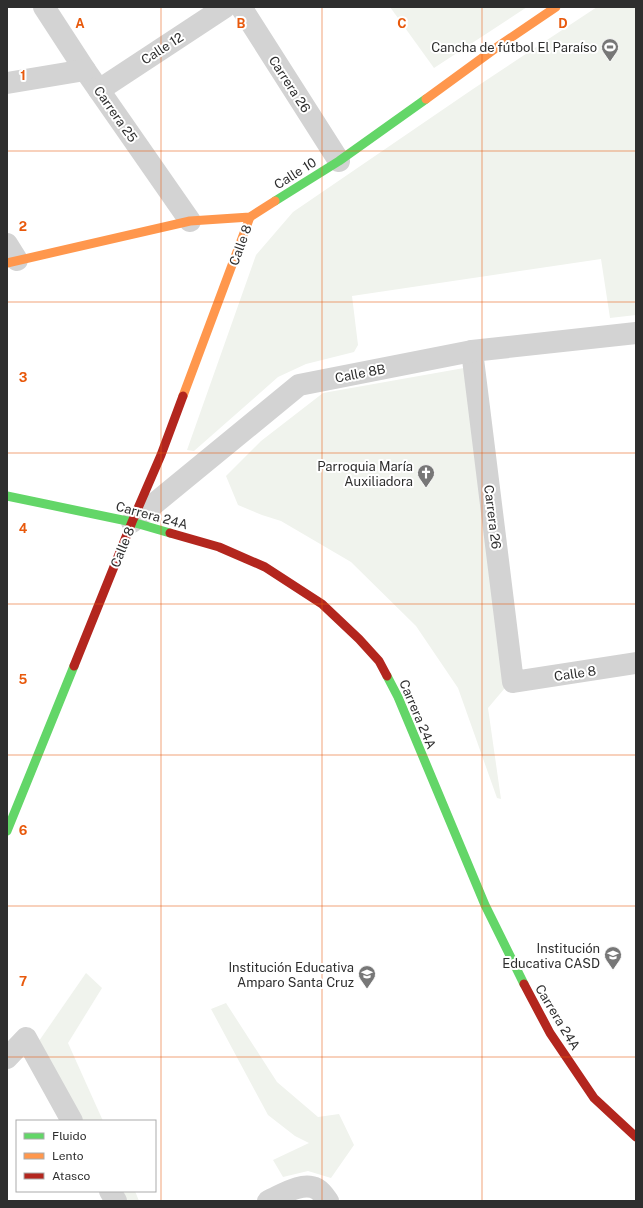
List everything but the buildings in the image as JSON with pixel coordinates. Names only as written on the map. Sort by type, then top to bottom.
[{"type":"street","name":"Carrera 25","points":[[44,7],[85,70],[190,220]]},
{"type":"street","name":"Calle 12","points":[[99,90],[225,7]]},
{"type":"street","name":"Carrera 26","points":[[241,7],[340,160]]},
{"type":"street","name":"Calle 10","points":[[10,255],[190,220],[250,217],[340,160],[500,45],[556,7]]},
{"type":"street","points":[[7,83],[85,70]]},
{"type":"street","name":"Calle 8","points":[[7,831],[132,522],[161,455],[250,217]]},
{"type":"street","name":"Calle 8B","points":[[132,522],[299,385],[472,352],[636,333]]},
{"type":"street","name":"Carrera 26","points":[[472,352],[513,682]]},
{"type":"street","name":"Carrera 24A","points":[[7,496],[132,522],[220,547],[265,567],[322,604],[379,661],[407,716],[428,771],[485,905],[521,979],[550,1033],[594,1098],[636,1137]]},
{"type":"street","name":"Calle 8","points":[[513,682],[636,664]]},
{"type":"street","points":[[7,1058],[26,1038],[71,1120]]},
{"type":"street","points":[[268,1201],[303,1186],[310,1186],[324,1195]]},
{"type":"street","points":[[111,1192],[116,1201]]},
{"type":"shaded area","points":[[390,7],[527,7],[434,68]]},
{"type":"shaded area","points":[[597,7],[636,7],[636,315],[610,318],[601,259],[352,296],[358,345],[354,352],[306,364],[278,377],[194,451],[187,450],[256,255],[293,212],[473,89]]},
{"type":"shaded area","points":[[464,368],[510,682],[488,708],[501,799],[497,798],[458,688],[416,626],[351,562],[281,521],[238,505],[226,476],[261,441],[323,393]]},
{"type":"shaded area","points":[[86,973],[102,988],[68,1043],[103,1120],[79,1120],[39,1041]]},
{"type":"shaded area","points":[[226,1003],[277,1082],[318,1117],[339,1114],[354,1145],[331,1178],[308,1171],[283,1177],[273,1160],[309,1143],[295,1136],[268,1115],[211,1009]]},
{"type":"shaded area","points":[[118,1192],[135,1192],[139,1201],[122,1201]]},
{"type":"traffic: fast","points":[[275,201],[339,161],[426,99]]},
{"type":"traffic: fast","points":[[7,496],[132,522],[170,533]]},
{"type":"traffic: fast","points":[[7,831],[74,666]]},
{"type":"traffic: fast","points":[[387,676],[398,697],[485,905],[524,984]]},
{"type":"traffic: slow","points":[[426,99],[500,45],[556,7]]},
{"type":"traffic: slow","points":[[7,263],[190,221],[250,217],[275,201]]},
{"type":"traffic: slow","points":[[183,396],[250,217]]},
{"type":"traffic: jam","points":[[74,666],[132,522],[161,455],[183,396]]},
{"type":"traffic: jam","points":[[170,533],[219,547],[265,567],[322,604],[359,639],[379,661],[387,676]]},
{"type":"traffic: jam","points":[[524,984],[550,1033],[594,1098],[636,1137]]},
{"type":"place","name":"Cancha de fútbol El Paraíso","points":[[610,62]]},
{"type":"place","name":"Parroquia María Auxiliadora","points":[[426,488]]},
{"type":"place","name":"Institución Educativa CASD","points":[[613,970]]},
{"type":"place","name":"Institución Educativa Amparo Santa Cruz","points":[[367,989]]}]
